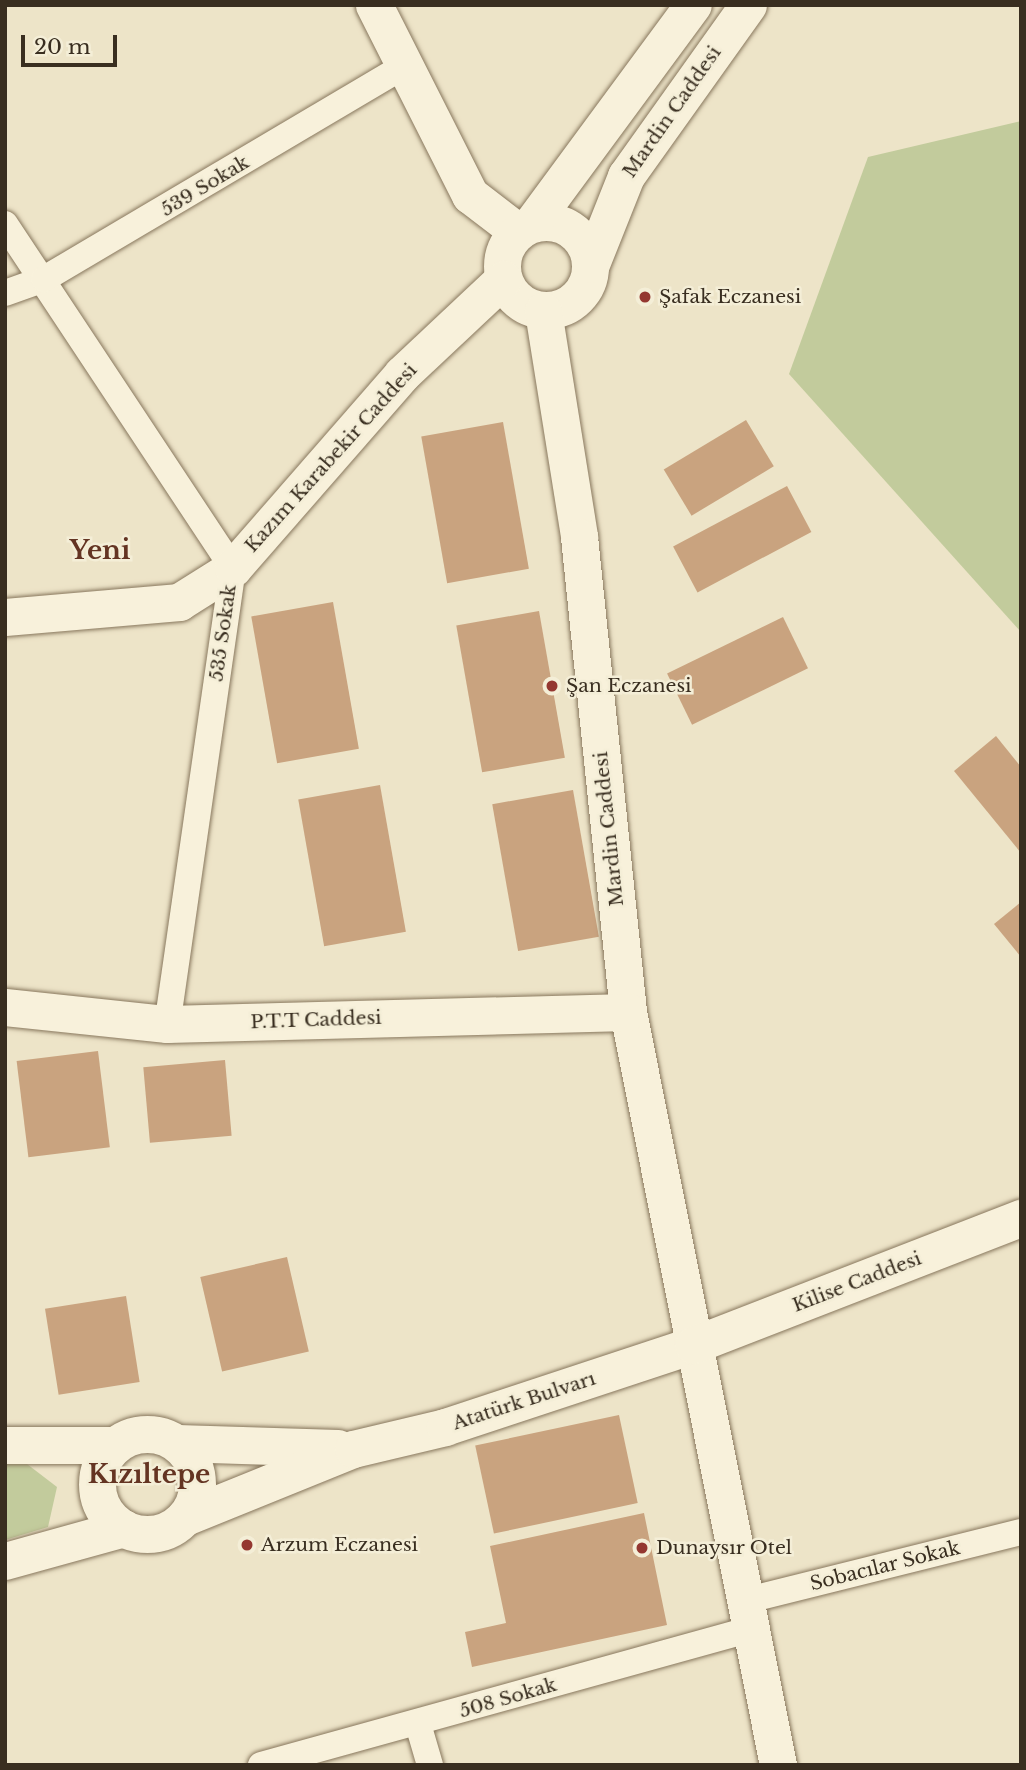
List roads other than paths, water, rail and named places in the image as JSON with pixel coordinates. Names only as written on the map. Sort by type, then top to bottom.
[{"type":"street","points":[[374,5],[401,68],[470,195],[525,227],[572,229],[591,264]]},
{"type":"street","points":[[543,311],[518,300],[503,279],[504,253],[693,5]]},
{"type":"street","name":"Mardin Caddesi","points":[[748,5],[626,176],[591,264],[589,279],[572,303],[543,311],[579,537],[628,1012],[693,1345],[751,1614],[778,1765]]},
{"type":"street","name":"539 Sokak","points":[[5,293],[44,279],[401,68]]},
{"type":"street","name":"535 Sokak","points":[[5,223],[233,568],[167,1024]]},
{"type":"street","name":"Kazım Karabekir Caddesi","points":[[5,617],[179,602],[233,568],[402,374],[503,279]]},
{"type":"street","name":"P.T.T Caddesi","points":[[5,1007],[167,1024],[628,1012]]},
{"type":"street","name":"Kilise Caddesi","points":[[693,1345],[1021,1218]]},
{"type":"street","name":"Atatürk Bulvarı","points":[[20,1558],[124,1528],[156,1533],[185,1517],[353,1449],[445,1427],[693,1345]]},
{"type":"street","name":"Atatürk Bulvarı","points":[[5,1445],[115,1445],[146,1434],[177,1443],[353,1449]]},
{"type":"street","points":[[177,1443],[196,1470],[193,1503],[185,1517]]},
{"type":"street","points":[[115,1445],[98,1473],[97,1489],[102,1505],[124,1528]]},
{"type":"street","name":"Sobacılar Sokak","points":[[751,1614],[1021,1532]]},
{"type":"street","name":"508 Sokak","points":[[261,1765],[418,1724],[751,1614]]},
{"type":"street","points":[[418,1724],[430,1765]]},
{"type":"place","name":"Şafak Eczanesi","points":[[645,297]]},
{"type":"place","name":"Şan Eczanesi","points":[[552,686]]},
{"type":"place","name":"Arzum Eczanesi","points":[[247,1545]]},
{"type":"place","name":"Dunaysır Otel","points":[[642,1548]]},
{"type":"district","name":"Yeni","points":[[100,551]]},
{"type":"district","name":"Kızıltepe","points":[[149,1475]]}]
